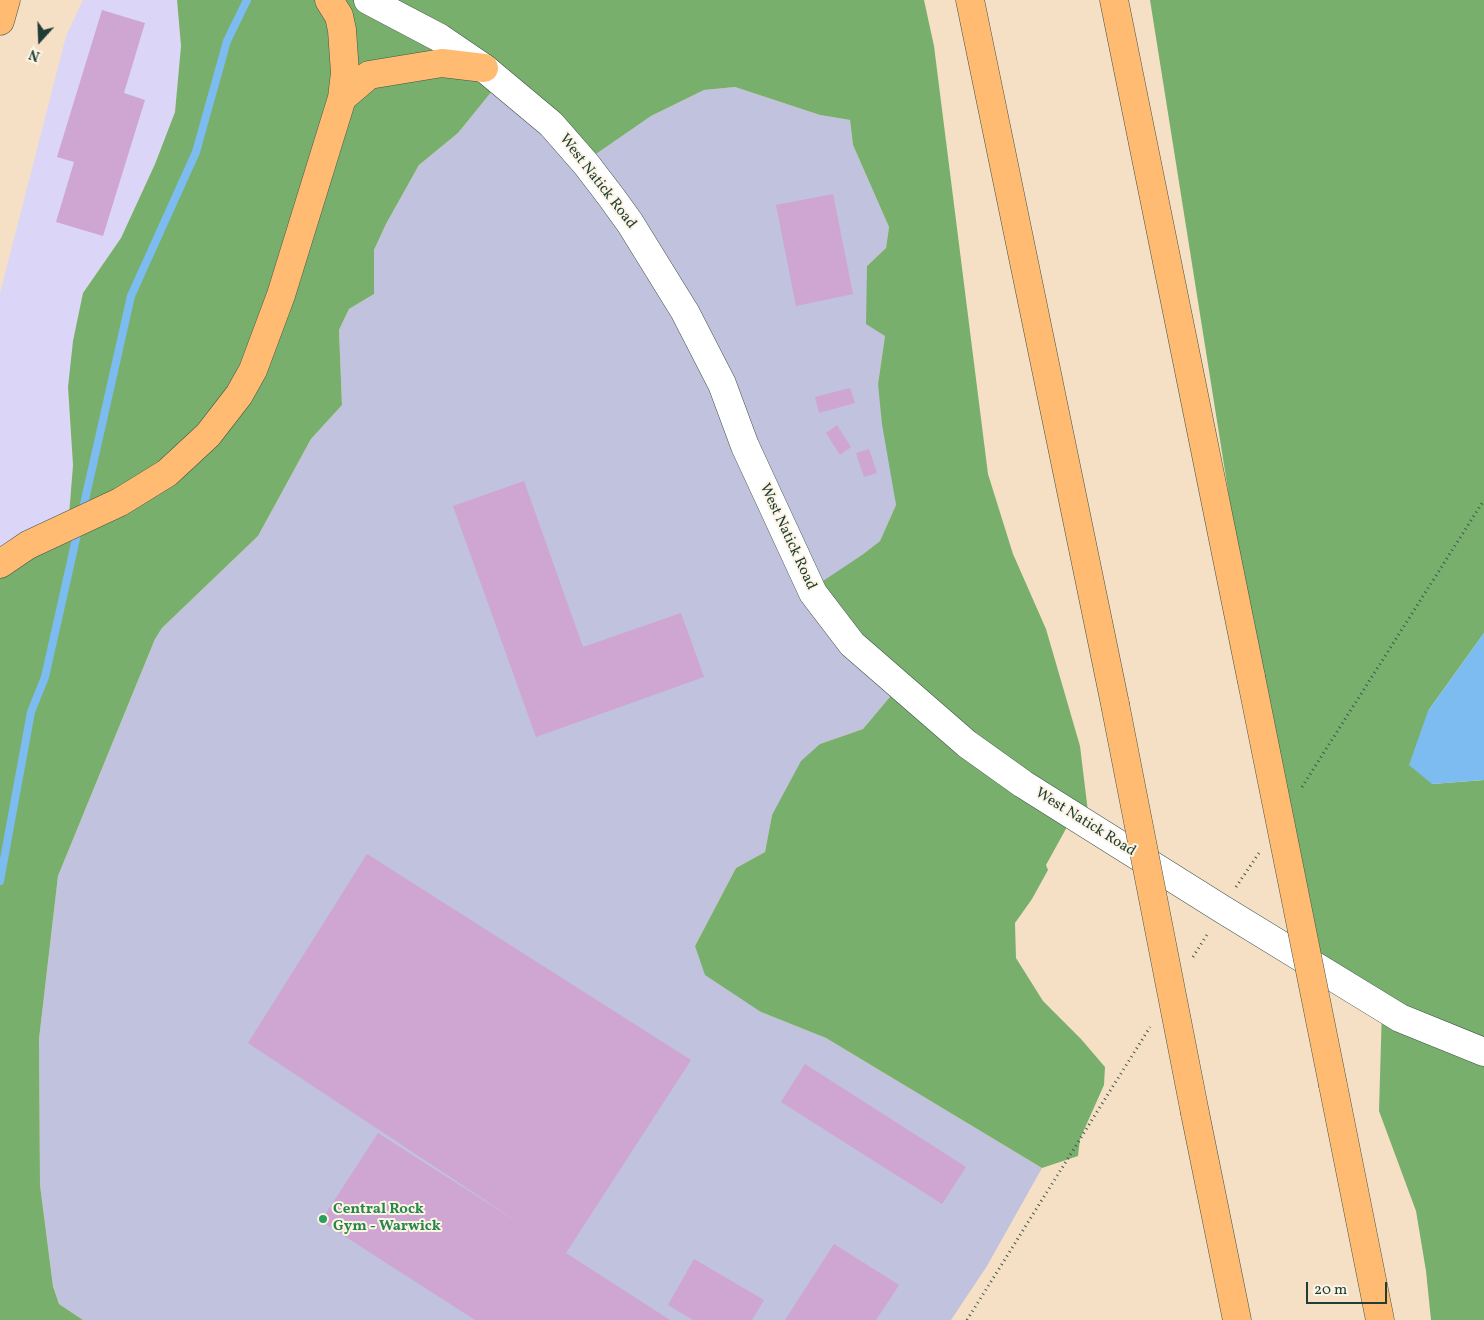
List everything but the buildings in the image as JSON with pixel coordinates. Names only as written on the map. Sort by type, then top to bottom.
[{"type":"main road","points":[[0,21],[6,0]]},
{"type":"main road","points":[[0,564],[28,544],[120,502],[167,473],[208,435],[239,395],[254,370],[278,303],[342,98],[345,73],[342,30],[339,16],[329,0]]},
{"type":"main road","points":[[970,0],[1115,704],[1237,1320]]},
{"type":"main road","points":[[1114,0],[1380,1320]]},
{"type":"main road","points":[[342,98],[369,75],[442,63],[484,68]]},
{"type":"street","name":"West Natick Road","points":[[368,0],[440,38],[484,68],[540,114],[571,146],[630,223],[685,312],[722,384],[749,455],[812,593],[852,644],[967,744],[1031,788],[1222,910],[1400,1018],[1484,1052]]},
{"type":"shaded area","points":[[83,0],[177,0],[181,46],[175,112],[155,164],[121,238],[83,293],[68,387],[73,465],[69,515],[0,563],[0,293],[66,36]]},
{"type":"shaded area","points":[[497,85],[583,160],[596,154],[651,116],[704,90],[735,87],[820,115],[850,120],[853,145],[889,227],[886,248],[867,266],[885,336],[878,384],[896,505],[880,541],[862,555],[899,686],[863,729],[820,744],[772,815],[765,852],[736,868],[695,946],[761,1012],[826,1038],[1042,1168],[987,1266],[951,1320],[83,1320],[59,1304],[53,1285],[40,1185],[39,1039],[58,876],[155,639],[162,628],[258,536],[311,439],[342,405],[339,330],[349,309],[374,294],[374,250],[386,224],[419,165],[458,133]]},
{"type":"green space","points":[[177,0],[924,0],[934,46],[988,474],[1013,554],[1046,629],[1080,746],[1088,812],[1073,816],[1046,865],[1048,870],[1032,899],[1015,923],[1016,958],[1043,1001],[1081,1039],[1105,1067],[1104,1085],[1080,1139],[1078,1156],[1042,1168],[826,1038],[761,1012],[705,975],[695,946],[736,868],[765,852],[772,815],[801,761],[820,744],[863,729],[899,686],[817,585],[880,541],[896,505],[882,424],[878,384],[885,336],[866,324],[867,266],[886,248],[889,227],[853,145],[850,120],[820,115],[735,87],[704,90],[651,116],[596,154],[583,160],[497,85],[458,133],[419,165],[386,224],[374,250],[374,294],[349,309],[339,330],[342,405],[311,439],[258,536],[162,628],[155,639],[58,876],[39,1039],[40,1185],[53,1286],[59,1304],[83,1320],[0,1320],[0,563],[69,515],[73,465],[68,387],[73,341],[83,293],[121,238],[155,164],[175,112],[181,46]]},
{"type":"green space","points":[[1150,0],[1484,0],[1484,633],[1428,711],[1432,784],[1484,780],[1484,1320],[1431,1320],[1426,1271],[1416,1211],[1379,1111],[1382,1008],[1306,959],[1284,842]]},
{"type":"water","points":[[1484,633],[1484,780],[1432,784],[1409,765],[1428,711]]},
{"type":"waterway","points":[[82,513],[131,296],[196,152],[227,41],[247,0]]},
{"type":"waterway","points":[[0,881],[31,712],[45,677],[78,530]]},
{"type":"place","name":"Central Rock Gym - Warwick","points":[[323,1219]]}]
